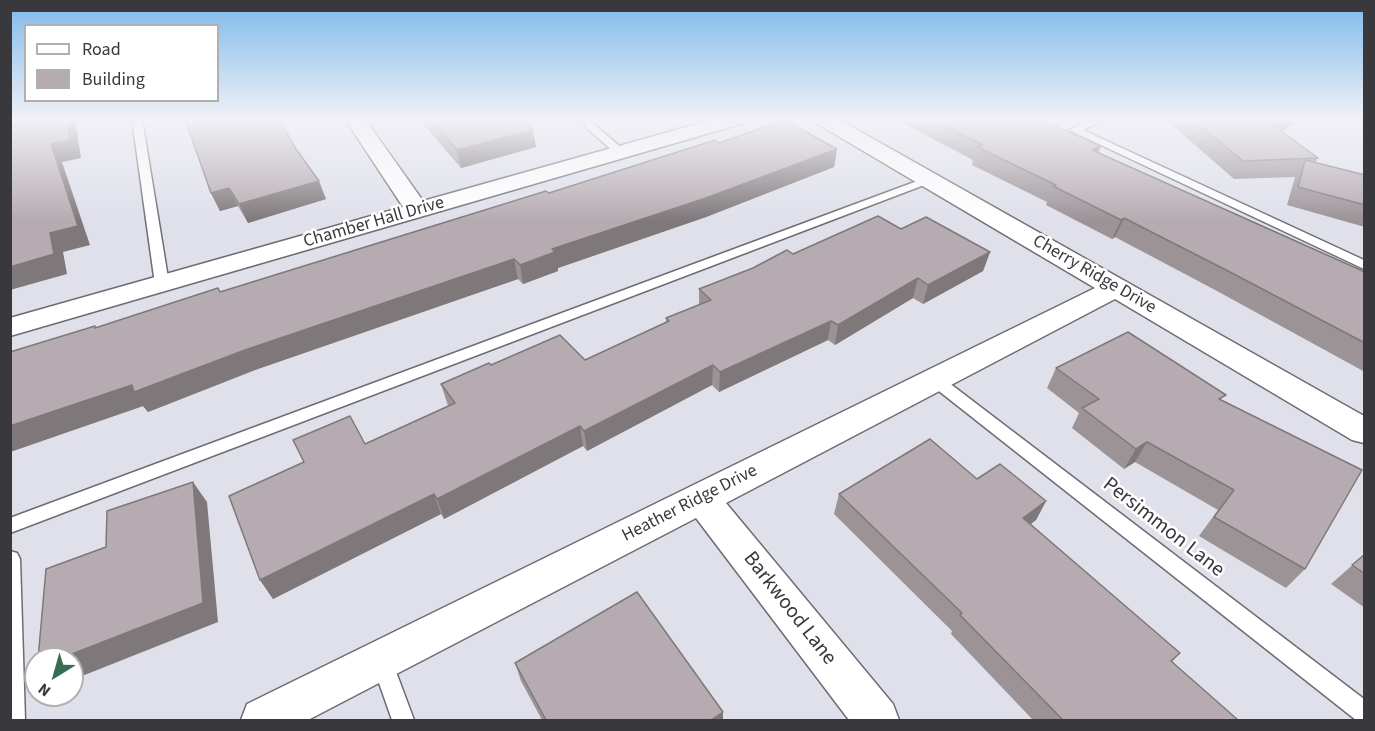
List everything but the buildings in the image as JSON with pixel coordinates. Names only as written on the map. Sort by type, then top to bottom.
[{"type":"street","points":[[378,153],[418,211]]},
{"type":"street","name":"Chamber Hall Drive","points":[[10,327],[621,153]]},
{"type":"street","name":"Cherry Ridge Drive","points":[[882,153],[1365,431]]},
{"type":"street","name":"Heather Ridge Drive","points":[[263,720],[1116,288]]},
{"type":"street","name":"Barkwood Lane","points":[[701,498],[877,720]]},
{"type":"lane","points":[[142,153],[162,284]]},
{"type":"lane","points":[[1124,153],[1365,265]]},
{"type":"lane","points":[[10,526],[928,180]]},
{"type":"lane","name":"Persimmon Lane","points":[[935,380],[1365,712]]},
{"type":"lane","points":[[10,559],[14,720]]},
{"type":"lane","points":[[382,660],[403,720]]}]
